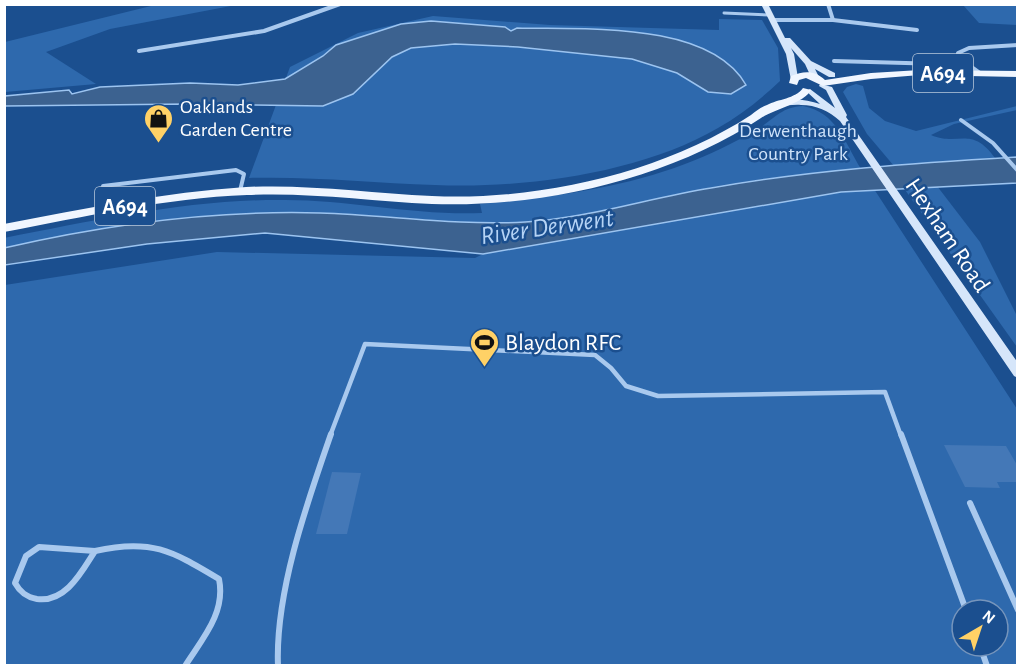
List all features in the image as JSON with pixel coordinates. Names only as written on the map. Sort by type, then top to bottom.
[{"type":"main road","points":[[764,4],[791,58],[794,80],[808,90]]},
{"type":"main road","points":[[783,38],[808,63],[819,80]]},
{"type":"main road","points":[[808,63],[832,75]]},
{"type":"main road","name":"A694","points":[[832,94],[846,83],[893,74]]},
{"type":"main road","name":"A694","points":[[4,228],[143,202],[240,192],[309,191],[451,200],[555,191],[612,180],[677,159],[725,138],[770,107],[803,94],[819,80],[832,75],[1017,74]]},
{"type":"main road","name":"A694","points":[[770,107],[794,80],[868,75]]},
{"type":"main road","name":"Hexham Road","points":[[819,80],[832,94],[843,112],[843,119]]},
{"type":"main road","name":"Hexham Road","points":[[808,90],[843,119],[1017,373]]},
{"type":"main road","points":[[783,103],[804,102],[834,110]]},
{"type":"street","points":[[140,51],[264,31],[340,4]]},
{"type":"street","points":[[828,4],[833,21]]},
{"type":"street","points":[[772,17],[917,30]]},
{"type":"street","points":[[834,61],[941,64],[958,57],[958,53],[969,48],[1017,45]]},
{"type":"street","points":[[958,57],[980,73]]},
{"type":"lane","points":[[723,13],[772,17]]},
{"type":"lane","points":[[961,120],[993,143],[1017,171]]},
{"type":"lane","points":[[103,186],[236,170],[244,174],[240,192]]},
{"type":"lane","points":[[278,666],[277,646],[297,534],[314,480],[365,344],[595,355],[611,368],[626,386],[658,396],[885,392],[962,598]]},
{"type":"lane","points":[[970,503],[1017,610]]},
{"type":"lane","points":[[95,551],[72,584],[62,594],[49,600],[35,600],[18,590],[15,583],[22,562],[39,547],[95,551],[121,545],[150,545],[184,558],[219,579],[224,592],[220,608],[185,666]]},
{"type":"green space","points":[[159,4],[236,5],[110,29],[46,52],[96,84],[5,92],[5,42]]},
{"type":"green space","points":[[963,5],[1017,5],[1017,25],[979,23]]},
{"type":"green space","points":[[433,16],[550,25],[719,30],[719,19],[762,20],[778,48],[780,81],[735,118],[687,144],[618,167],[581,175],[543,181],[470,186],[249,178],[290,67],[358,33]]},
{"type":"green space","points":[[856,84],[863,86],[869,108],[885,121],[916,131],[1017,106],[1017,110],[954,124],[931,135],[949,139],[972,139],[987,148],[995,158],[894,166],[867,134],[843,92],[847,87]]},
{"type":"green space","name":"Derwenthaugh Country Park","points":[[803,106],[815,110],[832,122],[861,169],[708,188],[595,213],[549,220],[500,223],[318,213],[238,214],[122,226],[5,248],[4,238],[144,212],[214,203],[285,200],[334,202],[434,212],[482,213],[480,204],[584,191],[660,173],[739,140],[783,111]]},
{"type":"green space","points":[[937,186],[980,242],[1017,316],[1017,347],[903,187]]},
{"type":"green space","name":"Blaydon RFC","points":[[874,189],[1017,409],[1017,665],[5,665],[5,285],[217,252],[475,258],[483,254],[841,192]]},
{"type":"water","points":[[431,21],[505,27],[511,31],[517,28],[608,30],[674,39],[704,49],[728,64],[746,85],[731,94],[708,92],[677,73],[632,59],[518,47],[455,44],[411,48],[392,57],[353,94],[323,106],[187,104],[5,106],[5,96],[69,90],[72,94],[100,87],[190,83],[238,85],[285,79],[323,56],[336,45],[401,24]]},
{"type":"water","name":"River Derwent","points":[[1017,157],[1017,183],[841,192],[483,254],[265,233],[147,244],[5,265],[4,248],[82,232],[161,220],[240,214],[320,213],[473,223],[525,222],[595,212],[688,192],[787,176]]},
{"type":"building","points":[[944,445],[1006,446],[1017,465],[1017,482],[997,482],[1000,488],[965,487]]},
{"type":"building","points":[[332,472],[361,473],[347,534],[316,534]]},
{"type":"place","name":"Oaklands Garden Centre","points":[[159,144]]},
{"type":"place","name":"Blaydon RFC","points":[[484,368]]}]
